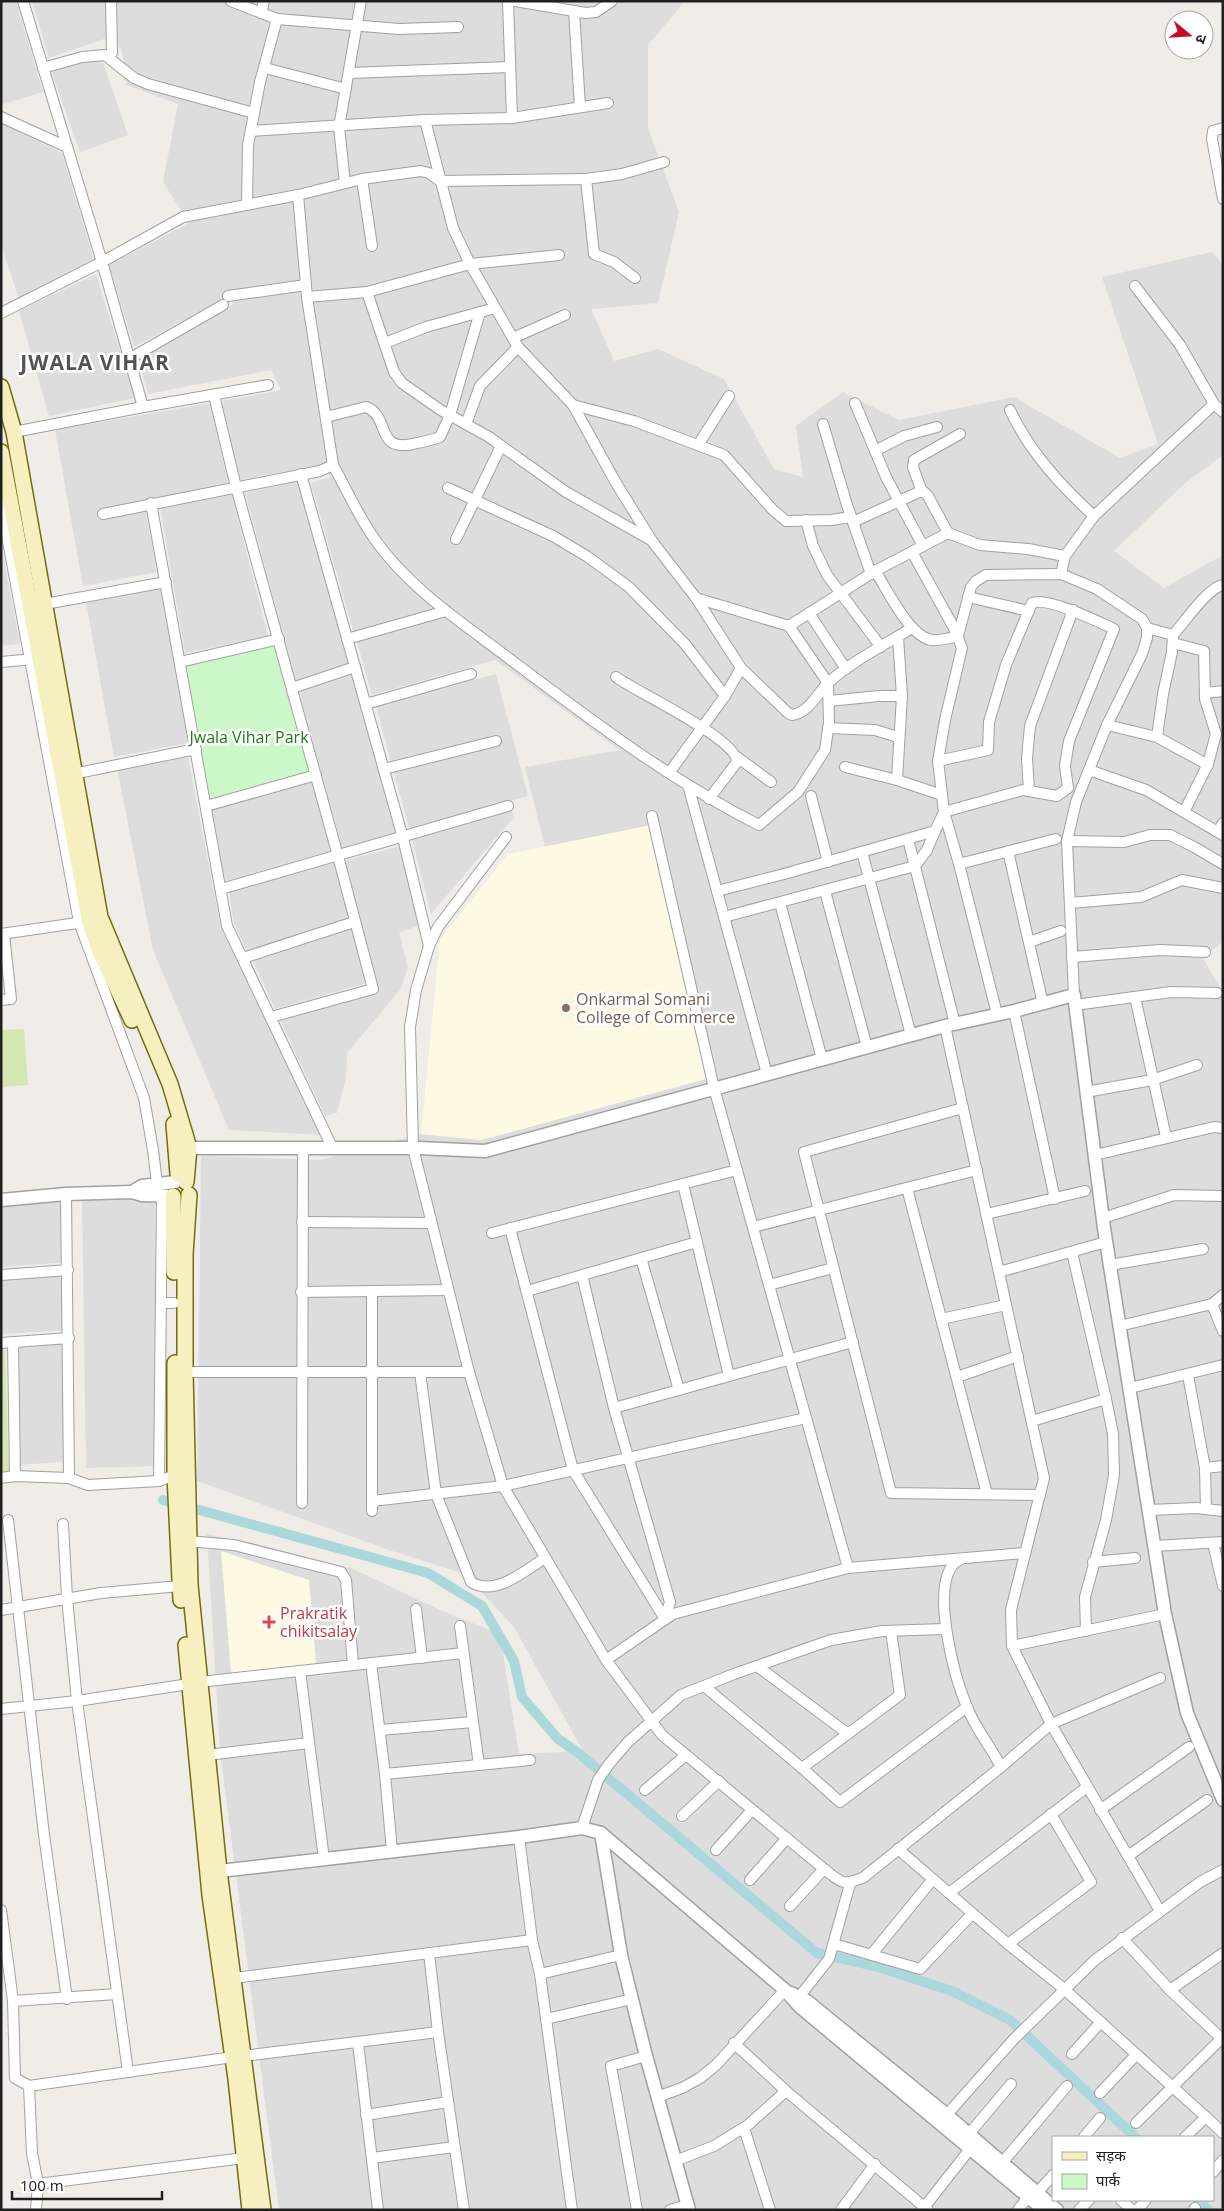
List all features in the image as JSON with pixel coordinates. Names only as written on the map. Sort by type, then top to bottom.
[{"type":"main road","points":[[1,387],[14,432],[44,604],[90,922],[99,949],[164,1087],[175,1130],[177,1188],[185,1254],[185,1372],[180,1480]]},
{"type":"main road","points":[[1,452],[35,659],[68,775]]},
{"type":"main road","points":[[90,922],[170,1084],[189,1148],[177,1188],[168,1303],[180,1480],[190,1585],[195,1683],[214,1871],[238,2057],[263,2210]]},
{"type":"main road","points":[[184,1537],[180,1586],[207,1755],[214,1871],[234,1978],[244,2158],[250,2210]]},
{"type":"street","points":[[23,1],[102,262],[142,407]]},
{"type":"street","points":[[108,54],[111,1]]},
{"type":"street","points":[[231,1],[277,19],[399,28],[458,27]]},
{"type":"street","points":[[262,13],[264,1]]},
{"type":"street","points":[[345,183],[340,127],[361,1]]},
{"type":"street","points":[[508,1],[512,118]]},
{"type":"street","points":[[515,1],[586,13],[596,12],[612,1]]},
{"type":"street","points":[[574,11],[580,107]]},
{"type":"street","points":[[247,205],[248,145],[277,19]]},
{"type":"street","points":[[43,68],[93,55],[108,54],[134,78],[148,84],[254,113]]},
{"type":"street","points":[[349,73],[510,67]]},
{"type":"street","points":[[265,68],[346,89]]},
{"type":"street","points":[[251,131],[340,127],[426,120],[512,118],[608,103]]},
{"type":"street","points":[[1,117],[67,147]]},
{"type":"street","points":[[426,120],[453,228],[470,264],[495,308],[516,343],[572,405],[616,483],[652,541],[696,598],[741,668],[792,715],[804,710],[828,683],[846,669],[912,628]]},
{"type":"street","points":[[1223,128],[1213,131],[1212,139],[1223,199]]},
{"type":"street","points":[[1,313],[102,262],[179,219],[298,195],[362,179],[421,171],[440,181],[586,178],[622,174],[664,162]]},
{"type":"street","points":[[586,178],[594,254],[614,262],[635,278]]},
{"type":"street","points":[[362,179],[372,246]]},
{"type":"street","points":[[298,195],[307,297],[326,417],[326,468],[376,540],[411,581],[442,612],[616,738],[668,773],[759,825],[798,792],[825,750],[828,728],[828,683],[789,626],[696,598]]},
{"type":"street","points":[[307,297],[367,292],[470,264],[559,255]]},
{"type":"street","points":[[129,359],[225,300],[306,285]]},
{"type":"street","points":[[1135,286],[1180,345],[1214,404],[1223,412]]},
{"type":"street","points":[[367,292],[394,372],[402,383],[500,446],[566,492],[652,541]]},
{"type":"street","points":[[385,343],[426,327],[495,308]]},
{"type":"street","points":[[326,417],[361,407],[369,408],[373,411],[390,441],[398,446],[440,437],[450,415],[480,312]]},
{"type":"street","points":[[466,424],[480,386],[516,343],[565,315]]},
{"type":"street","points":[[14,432],[268,385]]},
{"type":"street","points":[[214,395],[236,488],[279,639],[373,989],[271,1017]]},
{"type":"street","points":[[698,445],[729,396]]},
{"type":"street","points":[[855,403],[875,451],[923,546]]},
{"type":"street","points":[[1061,574],[1065,556],[1094,516],[1214,404]]},
{"type":"street","points":[[572,405],[634,421],[724,455],[773,510],[786,521],[852,519],[922,492]]},
{"type":"street","points":[[1010,410],[1021,433],[1048,470],[1094,516]]},
{"type":"street","points":[[823,424],[852,519],[873,572],[912,628],[922,636],[932,640],[960,641]]},
{"type":"street","points":[[875,451],[904,436],[937,426]]},
{"type":"street","points":[[960,434],[914,460],[913,467],[922,492],[928,496],[948,533],[980,545],[1028,549],[1065,556]]},
{"type":"street","points":[[456,539],[500,446]]},
{"type":"street","points":[[103,514],[326,468]]},
{"type":"street","points":[[301,474],[403,838],[428,946]]},
{"type":"street","points":[[448,488],[475,498],[553,536],[629,587],[685,644],[726,696]]},
{"type":"street","points":[[151,503],[227,926],[332,1147]]},
{"type":"street","points":[[1,504],[90,922],[144,1098],[157,1183]]},
{"type":"street","points":[[806,520],[820,562],[840,593],[881,647]]},
{"type":"street","points":[[789,626],[873,572],[948,533]]},
{"type":"street","points":[[912,552],[960,641]]},
{"type":"street","points":[[997,1014],[960,864],[944,812],[938,761],[971,587],[976,581],[986,576],[1061,574],[1097,589],[1142,619],[1147,628],[1147,638],[1142,654],[1107,725],[1076,802],[1068,841],[1072,998],[1103,1218],[1099,1244],[1110,1265],[1130,1388],[1154,1546],[1157,1616],[1187,1713],[1223,1800]]},
{"type":"street","points":[[44,604],[166,582]]},
{"type":"street","points":[[1157,737],[1173,639],[1208,594],[1223,585]]},
{"type":"street","points":[[968,597],[1029,611]]},
{"type":"street","points":[[724,918],[870,880],[915,866],[927,850],[944,812],[1023,790],[1057,796],[1068,788],[1065,766],[1069,741],[1114,629],[1073,610],[1035,601],[1032,603],[1006,665],[989,722],[988,750],[938,761]]},
{"type":"street","points":[[1029,791],[1027,758],[1030,726],[1073,610]]},
{"type":"street","points":[[347,639],[442,612]]},
{"type":"street","points":[[809,613],[846,669]]},
{"type":"street","points":[[1147,628],[1204,651],[1205,693],[1210,722],[1219,734],[1208,765],[1184,812]]},
{"type":"street","points":[[897,780],[898,737],[902,696],[898,637]]},
{"type":"street","points":[[180,662],[279,639]]},
{"type":"street","points":[[1,662],[35,659]]},
{"type":"street","points":[[292,688],[355,668]]},
{"type":"street","points":[[668,773],[726,696],[741,668]]},
{"type":"street","points":[[366,704],[471,674]]},
{"type":"street","points":[[616,677],[702,728],[771,782]]},
{"type":"street","points":[[1205,693],[1223,691]]},
{"type":"street","points":[[829,701],[879,696],[902,696]]},
{"type":"street","points":[[1107,725],[1157,737],[1208,765]]},
{"type":"street","points":[[828,728],[875,730],[898,737]]},
{"type":"street","points":[[384,769],[496,741]]},
{"type":"street","points":[[68,775],[196,749]]},
{"type":"street","points":[[709,798],[735,766],[737,757]]},
{"type":"street","points":[[845,766],[942,795]]},
{"type":"street","points":[[1089,770],[1146,790],[1184,812],[1221,830]]},
{"type":"street","points":[[206,806],[316,775]]},
{"type":"street","points":[[688,785],[766,1074]]},
{"type":"street","points":[[810,796],[828,862]]},
{"type":"street","points":[[221,889],[403,838],[508,806]]},
{"type":"street","points":[[652,816],[714,1088],[848,1568]]},
{"type":"street","points":[[717,891],[935,831]]},
{"type":"street","points":[[1068,841],[1124,842],[1150,835],[1170,836],[1194,846],[1223,864]]},
{"type":"street","points":[[506,837],[438,927],[428,946],[416,990],[410,1027],[413,1148],[469,1372],[503,1486],[606,1660],[662,1735],[840,1882],[850,1884],[864,1877],[1001,1767],[1051,1724],[1160,1678]]},
{"type":"street","points":[[908,839],[950,1025],[963,1108],[1044,1478],[1011,1610],[1012,1646],[1051,1724],[1160,1911]]},
{"type":"street","points":[[960,864],[1056,839]]},
{"type":"street","points":[[1008,851],[1043,1004]]},
{"type":"street","points":[[862,852],[911,1035]]},
{"type":"street","points":[[1070,903],[1141,897],[1182,880],[1223,888]]},
{"type":"street","points":[[825,891],[866,1047]]},
{"type":"street","points":[[780,903],[822,1059]]},
{"type":"street","points":[[1,1000],[11,999],[5,977],[3,934],[90,922]]},
{"type":"street","points":[[243,958],[354,922]]},
{"type":"street","points":[[1029,942],[1061,931]]},
{"type":"street","points":[[1072,957],[1160,950],[1205,952]]},
{"type":"street","points":[[189,1148],[332,1147],[485,1151],[911,1035],[1043,1004],[1072,998],[1134,997],[1171,992],[1217,993]]},
{"type":"street","points":[[1134,997],[1166,1138]]},
{"type":"street","points":[[1014,1012],[1055,1199]]},
{"type":"street","points":[[1086,1092],[1152,1080],[1197,1065]]},
{"type":"street","points":[[963,1108],[804,1152],[891,1493],[1040,1495]]},
{"type":"street","points":[[1094,1155],[1214,1127],[1223,1128]]},
{"type":"street","points":[[302,1503],[300,1372],[303,1147]]},
{"type":"street","points":[[492,1233],[737,1170]]},
{"type":"street","points":[[753,1227],[977,1170]]},
{"type":"street","points":[[132,1192],[142,1186],[157,1183],[177,1188]]},
{"type":"street","points":[[683,1184],[729,1376]]},
{"type":"street","points":[[1,1200],[66,1194],[132,1192],[142,1195],[177,1188]]},
{"type":"street","points":[[907,1188],[987,1494]]},
{"type":"street","points":[[986,1214],[1084,1191]]},
{"type":"street","points":[[66,1194],[69,1478]]},
{"type":"street","points":[[1103,1218],[1174,1194],[1223,1196]]},
{"type":"street","points":[[302,1222],[432,1223]]},
{"type":"street","points":[[510,1228],[574,1470],[665,1619]]},
{"type":"street","points":[[527,1291],[697,1242]]},
{"type":"street","points":[[999,1272],[1099,1244]]},
{"type":"street","points":[[1110,1265],[1203,1250]]},
{"type":"street","points":[[1072,1252],[1113,1434],[1114,1475],[1106,1520],[1085,1597],[1086,1631]]},
{"type":"street","points":[[641,1258],[679,1390]]},
{"type":"street","points":[[769,1285],[834,1268]]},
{"type":"street","points":[[1,1275],[68,1270]]},
{"type":"street","points":[[582,1275],[614,1408],[670,1602],[665,1619]]},
{"type":"street","points":[[301,1292],[448,1290]]},
{"type":"street","points":[[372,1291],[372,1506],[436,1494],[503,1486],[806,1418]]},
{"type":"street","points":[[1119,1326],[1212,1304],[1223,1295]]},
{"type":"street","points":[[159,1480],[168,1303]]},
{"type":"street","points":[[1212,1304],[1223,1331]]},
{"type":"street","points":[[941,1319],[1006,1305]]},
{"type":"street","points":[[1,1343],[69,1338]]},
{"type":"street","points":[[13,1342],[15,1476]]},
{"type":"street","points":[[614,1408],[853,1342]]},
{"type":"street","points":[[956,1377],[1018,1356]]},
{"type":"street","points":[[1130,1388],[1223,1365]]},
{"type":"street","points":[[185,1372],[469,1372]]},
{"type":"street","points":[[420,1372],[436,1494],[463,1566],[471,1582],[479,1587],[500,1585],[546,1558]]},
{"type":"street","points":[[1188,1375],[1205,1468],[1206,1508]]},
{"type":"street","points":[[1032,1421],[1106,1399]]},
{"type":"street","points":[[1205,1468],[1223,1466]]},
{"type":"street","points":[[1,1478],[15,1476],[69,1478],[88,1485],[180,1480]]},
{"type":"street","points":[[1149,1510],[1206,1508],[1223,1511]]},
{"type":"street","points":[[8,1520],[44,1835],[67,1999]]},
{"type":"street","points":[[63,1524],[67,1598],[77,1701],[128,2072]]},
{"type":"street","points":[[184,1537],[234,1545],[341,1572],[346,1580],[353,1665]]},
{"type":"street","points":[[1154,1546],[1218,1542],[1223,1586]]},
{"type":"street","points":[[606,1660],[673,1614],[848,1568],[1025,1554]]},
{"type":"street","points":[[1093,1562],[1135,1558]]},
{"type":"street","points":[[961,1559],[950,1567],[946,1582],[944,1603],[945,1629],[967,1707],[1001,1767]]},
{"type":"street","points":[[1,1610],[67,1598],[180,1586]]},
{"type":"street","points":[[416,1610],[422,1658]]},
{"type":"street","points":[[1012,1646],[1157,1616]]},
{"type":"street","points":[[460,1626],[479,1765]]},
{"type":"street","points":[[582,1828],[598,1780],[609,1764],[651,1720],[681,1695],[831,1640],[891,1631],[945,1629]]},
{"type":"street","points":[[802,1768],[900,1695],[891,1631]]},
{"type":"street","points":[[1,1709],[77,1701],[195,1683],[463,1653]]},
{"type":"street","points":[[371,1663],[385,1774],[392,1851]]},
{"type":"street","points":[[757,1666],[847,1733]]},
{"type":"street","points":[[300,1671],[324,1858]]},
{"type":"street","points":[[704,1686],[840,1802],[967,1707]]},
{"type":"street","points":[[380,1730],[473,1722]]},
{"type":"street","points":[[207,1755],[309,1744]]},
{"type":"street","points":[[1100,1810],[1189,1747]]},
{"type":"street","points":[[645,1790],[686,1755]]},
{"type":"street","points":[[385,1774],[530,1760]]},
{"type":"street","points":[[682,1816],[718,1782]]},
{"type":"street","points":[[949,1893],[1087,1787]]},
{"type":"street","points":[[1128,1856],[1207,1800]]},
{"type":"street","points":[[716,1850],[752,1810]]},
{"type":"street","points":[[1008,1944],[1091,1882],[1051,1814]]},
{"type":"street","points":[[214,1871],[519,1837],[582,1828],[601,1833],[785,1990],[800,2008],[943,2119],[969,2134],[1033,2195],[1044,2210]]},
{"type":"street","points":[[601,1833],[621,1955],[646,2056],[688,2207],[670,2210]]},
{"type":"street","points":[[519,1837],[532,1940],[540,1974],[572,2210]]},
{"type":"street","points":[[750,1880],[787,1838]]},
{"type":"street","points":[[898,1849],[1101,2022],[1223,2133]]},
{"type":"street","points":[[790,1906],[824,1869]]},
{"type":"street","points":[[943,2119],[1014,2039],[1095,1960],[1122,1938],[1200,1882],[1223,1870]]},
{"type":"street","points":[[871,1955],[933,1879]]},
{"type":"street","points":[[799,1997],[829,1959],[850,1884]]},
{"type":"street","points":[[1,1910],[13,2002],[15,2078],[28,2086],[438,2032]]},
{"type":"street","points":[[834,1946],[920,1969],[972,1914]]},
{"type":"street","points":[[1122,1938],[1170,1990],[1222,2039],[1171,2086],[1136,2123]]},
{"type":"street","points":[[234,1978],[532,1940]]},
{"type":"street","points":[[429,1952],[438,2032],[464,2210]]},
{"type":"street","points":[[1170,1990],[1223,1953]]},
{"type":"street","points":[[540,1974],[621,1955]]},
{"type":"street","points":[[785,1990],[807,2001],[943,2119],[970,2149],[1057,2210]]},
{"type":"street","points":[[657,2096],[682,2088],[700,2078],[716,2065],[785,1990]]},
{"type":"street","points":[[13,2002],[117,1994]]},
{"type":"street","points":[[546,2019],[632,1999]]},
{"type":"street","points":[[1072,2054],[1101,2022]]},
{"type":"street","points":[[358,2043],[378,2210]]},
{"type":"street","points":[[734,2044],[786,2091],[876,2164],[925,2209],[970,2149]]},
{"type":"street","points":[[1100,2093],[1136,2055]]},
{"type":"street","points":[[637,2210],[611,2066],[646,2056]]},
{"type":"street","points":[[969,2134],[1011,2084]]},
{"type":"street","points":[[28,2086],[32,2153],[38,2184],[36,2210]]},
{"type":"street","points":[[1002,2164],[1066,2086]]},
{"type":"street","points":[[675,2161],[714,2146],[744,2128],[786,2091]]},
{"type":"street","points":[[366,2115],[448,2102]]},
{"type":"street","points":[[1187,2136],[1206,2117]]},
{"type":"street","points":[[1085,2136],[1100,2118]]},
{"type":"street","points":[[744,2128],[770,2210]]},
{"type":"street","points":[[372,2158],[454,2147]]},
{"type":"street","points":[[38,2184],[244,2158]]},
{"type":"street","points":[[1214,2171],[1223,2160]]},
{"type":"street","points":[[841,2210],[876,2164]]},
{"type":"street","points":[[1018,2210],[1052,2175]]},
{"type":"street","points":[[1122,2201],[1132,2210]]},
{"type":"shaded area","points":[[1,1],[16,1],[43,92],[1,105]]},
{"type":"shaded area","points":[[32,1],[685,1],[648,45],[648,128],[679,212],[658,303],[591,309],[614,361],[658,349],[724,379],[774,469],[803,477],[796,426],[843,392],[899,420],[1014,397],[1120,458],[1158,444],[1102,277],[1212,252],[1223,265],[1223,455],[1184,484],[1114,551],[1164,588],[1223,555],[1223,941],[1203,958],[1223,993],[1223,2210],[279,2210],[220,1751],[207,1534],[351,1568],[440,1610],[500,1634],[519,1754],[583,1751],[514,1627],[464,1574],[386,1549],[197,1481],[201,1156],[320,1160],[421,1134],[481,1140],[717,1076],[652,825],[545,847],[525,767],[620,750],[495,660],[372,695],[357,642],[441,615],[431,609],[354,634],[311,483],[330,477],[324,464],[240,480],[222,401],[281,390],[271,370],[148,394],[138,359],[234,304],[228,296],[134,347],[109,265],[189,223],[163,182],[178,104],[126,85],[122,49],[104,39],[49,58]]},
{"type":"shaded area","points":[[100,54],[128,135],[80,152],[51,71]]},
{"type":"shaded area","points":[[1,123],[62,153],[94,260],[19,299],[1,244]]},
{"type":"shaded area","points":[[96,274],[135,398],[49,416],[19,311]]},
{"type":"shaded area","points":[[210,403],[228,483],[144,501],[157,572],[83,586],[55,430]]},
{"type":"shaded area","points":[[298,481],[350,666],[296,682],[245,493]]},
{"type":"shaded area","points":[[232,495],[268,636],[185,653],[160,508]]},
{"type":"shaded area","points":[[1,545],[20,644],[1,646]]},
{"type":"shaded area","points":[[161,589],[189,743],[114,757],[86,602]]},
{"type":"shaded area","points":[[496,674],[528,796],[409,828],[376,706]]},
{"type":"shaded area","points":[[352,675],[397,832],[342,848],[299,691]]},
{"type":"shaded area","points":[[188,757],[221,928],[322,1135],[229,1130],[153,950],[117,768]]},
{"type":"shaded area","points":[[312,782],[331,851],[225,881],[211,809]]},
{"type":"shaded area","points":[[512,811],[513,818],[431,914],[412,840]]},
{"type":"shaded area","name":"Onkarmal Somani College of Commerce","points":[[652,825],[717,1076],[481,1140],[421,1134],[440,939],[508,854]]},
{"type":"shaded area","points":[[400,846],[422,925],[399,932],[408,968],[400,990],[347,1053],[346,1078],[337,1113],[325,1116],[280,1020],[379,991],[344,861]]},
{"type":"shaded area","points":[[334,863],[349,918],[247,951],[234,924],[229,892]]},
{"type":"shaded area","points":[[352,929],[367,983],[275,1009],[252,959]]},
{"type":"shaded area","points":[[155,1195],[156,1466],[86,1468],[82,1198]]},
{"type":"shaded area","points":[[69,1201],[70,1262],[1,1267],[1,1206]]},
{"type":"shaded area","points":[[70,1273],[71,1330],[1,1334],[1,1276]]},
{"type":"shaded area","points":[[71,1340],[71,1461],[21,1465],[18,1343]]},
{"type":"shaded area","name":"Prakratik chikitsalay","points":[[221,1551],[309,1580],[316,1664],[231,1673]]},
{"type":"green space","name":"Jwala Vihar Park","points":[[279,639],[316,775],[206,806],[180,662]]},
{"type":"green space","points":[[24,1029],[28,1085],[1,1087],[1,1030]]},
{"type":"green space","points":[[1,1348],[5,1348],[9,1474],[1,1475]]},
{"type":"waterway","points":[[163,1500],[428,1573],[482,1606],[514,1661],[522,1697],[558,1739],[577,1752],[817,1953],[875,1966],[952,1991],[1010,2020],[1134,2136]]},
{"type":"waterway","points":[[1199,2201],[1208,2210]]},
{"type":"place","name":"Onkarmal Somani College of Commerce","points":[[566,1008]]},
{"type":"place","name":"Prakratik chikitsalay","points":[[269,1622]]},
{"type":"district","name":"JWALA VIHAR","points":[[95,363]]}]
